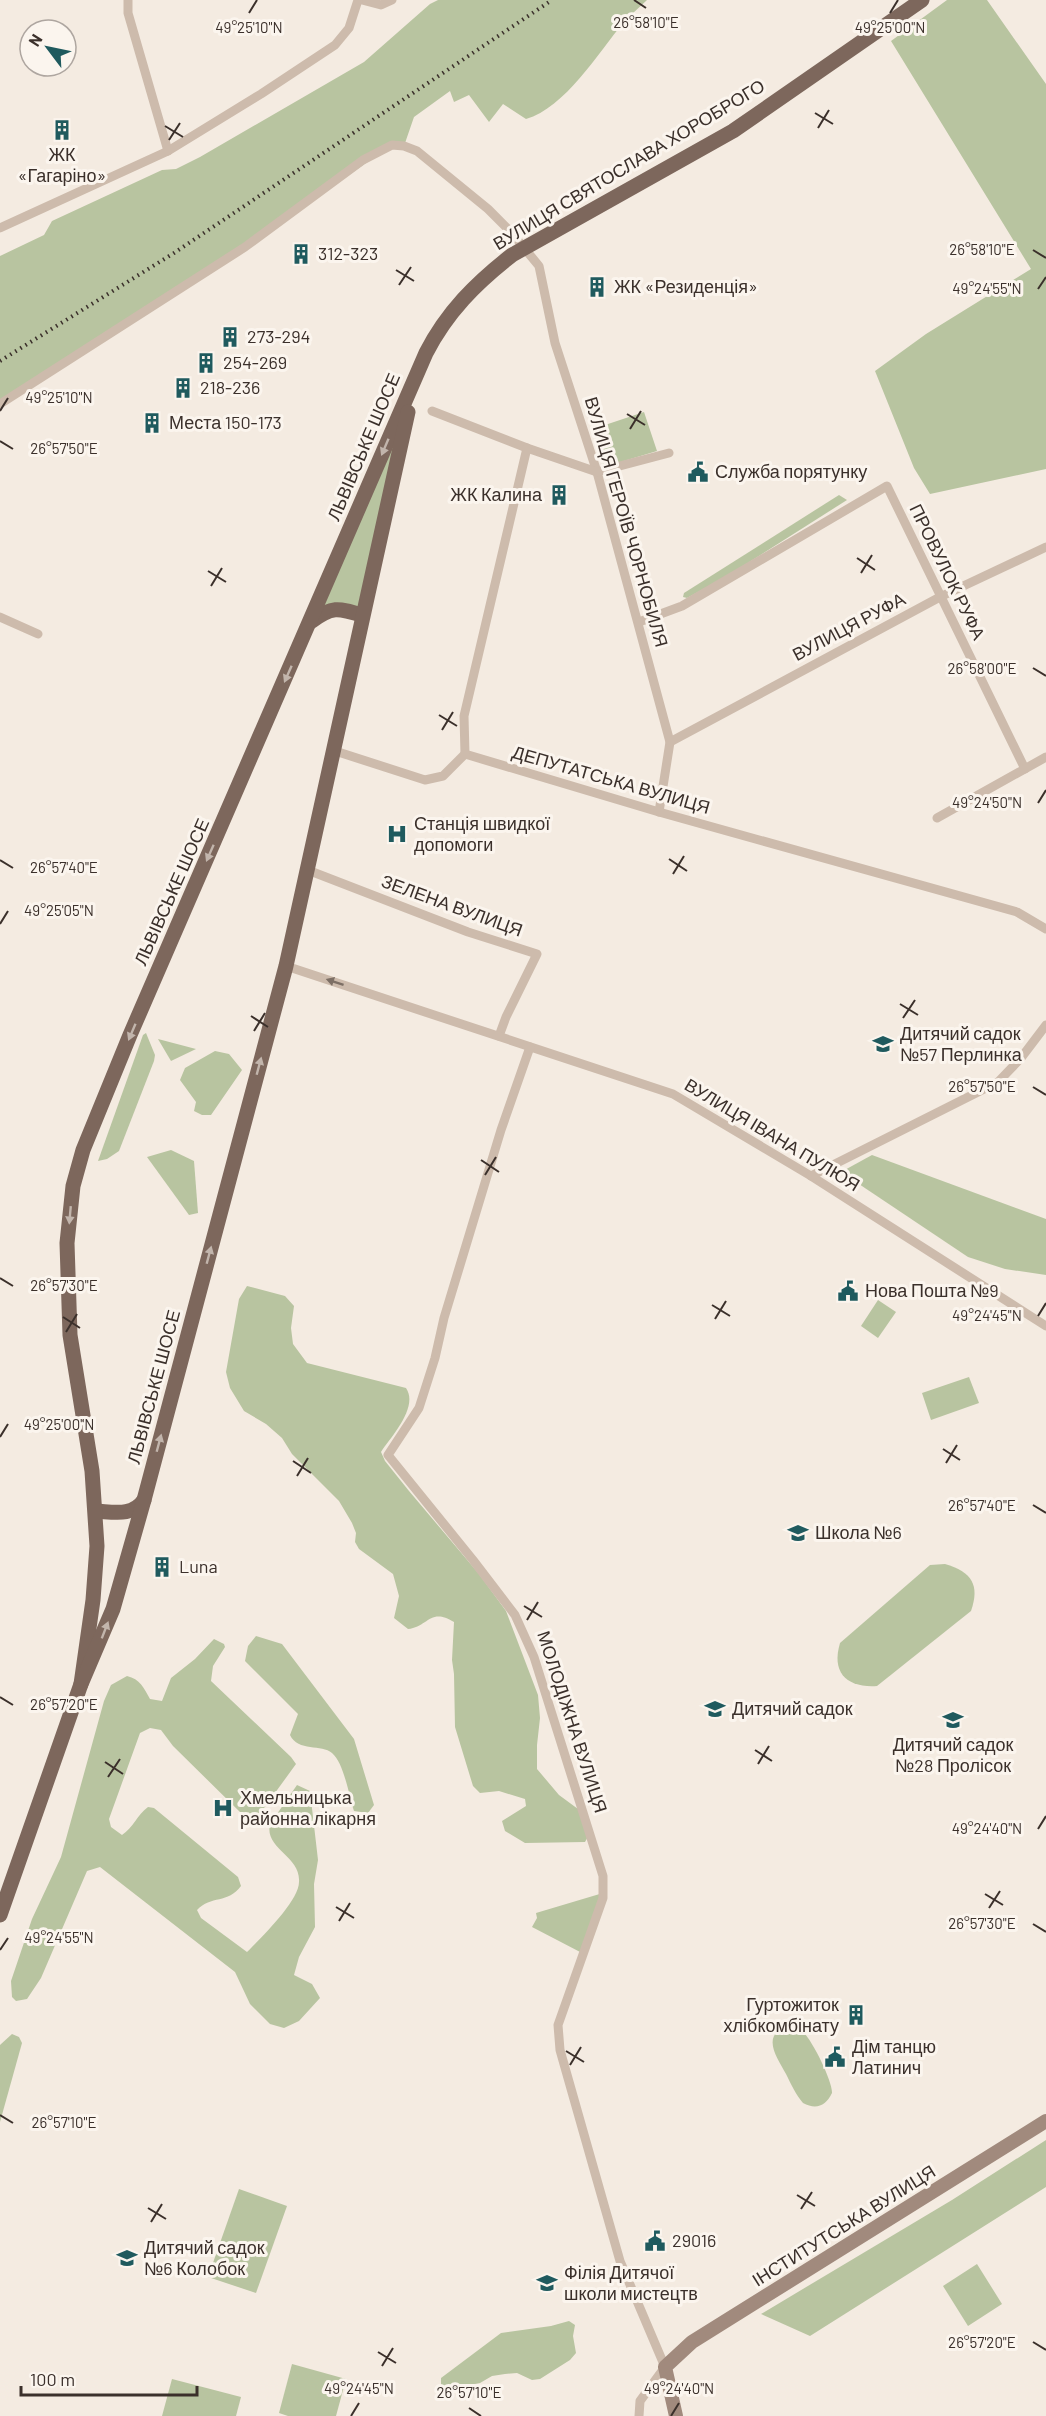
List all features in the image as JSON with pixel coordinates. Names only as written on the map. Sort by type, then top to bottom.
[{"type":"main road","name":"ВУЛИЦЯ СВЯТОСЛАВА ХОРОБРОГО","points":[[416,374],[436,334],[458,303],[512,255],[733,131],[922,0]]},
{"type":"main road","name":"ЛЬВІВСЬКЕ ШОСЕ","points":[[0,1915],[81,1684],[113,1609],[144,1500],[286,966],[305,869],[416,374]]},
{"type":"main road","name":"ЛЬВІВСЬКЕ ШОСЕ","points":[[81,1684],[93,1600],[97,1546],[92,1471],[70,1335],[68,1243],[73,1186],[83,1150],[130,1035],[312,621],[416,374]]},
{"type":"main road","points":[[312,621],[330,609],[362,615]]},
{"type":"main road","points":[[96,1512],[132,1512],[144,1500]]},
{"type":"street","points":[[128,0],[128,13],[168,151]]},
{"type":"street","points":[[0,228],[168,151],[335,45],[349,28],[360,0],[381,5],[392,0]]},
{"type":"street","name":"ВУЛИЦЯ ГЕРОЇВ ЧОРНОБИЛЯ","points":[[0,404],[227,259],[363,160],[392,145],[404,146],[417,151],[488,209],[539,266],[555,343],[597,472],[670,742],[659,812]]},
{"type":"street","points":[[432,411],[597,472],[669,453]]},
{"type":"street","points":[[332,750],[425,780],[443,776],[465,754],[464,716],[527,448]]},
{"type":"street","name":"ПРОВУЛОК РУФА","points":[[639,622],[682,606],[887,486],[1025,769]]},
{"type":"street","name":"ВУЛИЦЯ РУФА","points":[[670,742],[940,597],[1046,547]]},
{"type":"street","points":[[0,617],[38,634]]},
{"type":"street","name":"ДЕПУТАТСЬКА ВУЛИЦЯ","points":[[465,754],[659,812],[1017,912],[1046,929]]},
{"type":"street","points":[[937,818],[1046,757]]},
{"type":"street","name":"ЗЕЛЕНА ВУЛИЦЯ","points":[[305,869],[468,932],[537,954],[499,1036]]},
{"type":"street","name":"ВУЛИЦЯ ІВАНА ПУЛЮЯ","points":[[286,966],[673,1094],[811,1176],[1046,1326]]},
{"type":"street","points":[[811,1176],[998,1082],[1021,1059],[1046,1025]]},
{"type":"street","name":"МОЛОДІЖНА ВУЛИЦЯ","points":[[530,1047],[498,1141],[419,1408],[388,1455],[515,1615],[534,1657],[603,1876],[603,1898],[558,2025],[560,2050],[621,2261],[665,2367],[676,2416]]},
{"type":"street","name":"ІНСТИТУТСЬКА ВУЛИЦЯ","points":[[665,2367],[692,2342],[718,2325],[1046,2121]]},
{"type":"street","points":[[639,2416],[640,2401],[665,2367]]},
{"type":"green space","points":[[438,0],[647,0],[624,22],[567,92],[540,113],[526,119],[503,104],[489,122],[469,95],[454,102],[450,91],[414,117],[404,146],[392,145],[245,247],[0,404],[0,256],[44,235],[52,221],[162,170],[176,169],[200,157],[364,62],[430,4]]},
{"type":"green space","points":[[947,0],[987,0],[1046,84],[1046,469],[930,494],[914,468],[875,371],[926,334],[1031,269],[891,41]]},
{"type":"green space","points":[[416,374],[362,615],[339,609],[312,621]]},
{"type":"green space","points":[[644,412],[657,451],[604,467],[593,429]]},
{"type":"green space","points":[[839,495],[847,500],[724,578],[687,598],[683,597],[684,593]]},
{"type":"green space","points":[[146,1033],[155,1055],[154,1061],[119,1151],[107,1159],[98,1161],[143,1035]]},
{"type":"green space","points":[[158,1039],[196,1049],[171,1061]]},
{"type":"green space","points":[[215,1051],[229,1054],[242,1070],[211,1115],[202,1115],[194,1111],[196,1102],[180,1080],[185,1068]]},
{"type":"green space","points":[[171,1150],[194,1161],[198,1213],[189,1215],[147,1157]]},
{"type":"green space","points":[[872,1155],[1046,1219],[1046,1275],[1005,1269],[968,1257],[841,1172]]},
{"type":"green space","points":[[247,1286],[285,1296],[294,1306],[291,1328],[293,1344],[307,1363],[406,1388],[409,1404],[406,1413],[381,1452],[385,1461],[479,1574],[506,1611],[538,1695],[540,1718],[537,1769],[559,1795],[578,1809],[590,1833],[585,1842],[525,1843],[505,1831],[502,1821],[526,1806],[525,1799],[499,1791],[480,1793],[473,1786],[455,1727],[452,1660],[454,1622],[440,1616],[408,1629],[394,1618],[399,1596],[393,1574],[359,1549],[355,1542],[356,1533],[352,1523],[339,1501],[292,1454],[282,1438],[266,1424],[244,1411],[230,1388],[226,1372],[239,1299]]},
{"type":"green space","points":[[878,1300],[896,1312],[878,1338],[861,1326]]},
{"type":"green space","points":[[969,1377],[979,1403],[931,1420],[922,1393]]},
{"type":"green space","points":[[945,1564],[962,1571],[972,1581],[975,1594],[971,1611],[877,1686],[857,1684],[844,1676],[838,1663],[840,1643],[930,1565]]},
{"type":"green space","points":[[256,1636],[282,1644],[354,1739],[374,1805],[368,1813],[354,1811],[340,1764],[332,1753],[328,1750],[299,1744],[290,1735],[298,1714],[245,1661],[248,1646]]},
{"type":"green space","points":[[214,1639],[224,1644],[225,1647],[213,1666],[211,1681],[296,1764],[259,1815],[251,1820],[241,1813],[173,1746],[161,1730],[150,1728],[140,1733],[109,1819],[111,1827],[122,1835],[144,1810],[148,1807],[154,1808],[238,1877],[241,1886],[236,1892],[225,1898],[208,1902],[197,1910],[201,1918],[247,1952],[286,1909],[293,1899],[299,1882],[294,1865],[272,1840],[270,1824],[297,1785],[310,1791],[318,1860],[314,1884],[315,1927],[299,1957],[294,1975],[312,1984],[320,1998],[299,2021],[284,2028],[270,2024],[250,2004],[235,1972],[100,1867],[87,1871],[41,1978],[27,1999],[16,2001],[12,1997],[11,1981],[32,1919],[61,1857],[104,1701],[111,1685],[127,1676],[131,1677],[141,1684],[150,1699],[162,1701],[171,1678],[195,1659]]},
{"type":"green space","points":[[603,1893],[582,1953],[532,1927],[537,1918],[536,1913]]},
{"type":"green space","points":[[788,2026],[799,2029],[805,2034],[825,2070],[832,2093],[820,2106],[803,2103],[775,2054],[773,2041],[775,2035]]},
{"type":"green space","points":[[12,2034],[19,2037],[22,2043],[0,2122],[0,2045]]},
{"type":"green space","points":[[1046,2140],[1046,2187],[810,2336],[761,2314],[952,2200]]},
{"type":"green space","points":[[239,2189],[287,2206],[256,2293],[208,2277]]},
{"type":"green space","points":[[977,2264],[1002,2304],[968,2326],[943,2286]]},
{"type":"green space","points":[[569,2321],[575,2325],[573,2336],[576,2353],[570,2360],[540,2379],[532,2380],[517,2373],[492,2376],[480,2383],[445,2390],[441,2386],[441,2378],[501,2333]]},
{"type":"green space","points":[[292,2364],[346,2379],[336,2416],[288,2416],[279,2413]]},
{"type":"green space","points":[[172,2379],[241,2397],[236,2416],[162,2416]]},
{"type":"railway","points":[[0,361],[174,253],[552,0]]},
{"type":"place","name":"ЖК «Гагаріно»","points":[[62,130]]},
{"type":"place","name":"312-323","points":[[301,254]]},
{"type":"place","name":"ЖК «Резиденція»","points":[[597,287]]},
{"type":"place","name":"273-294","points":[[230,337]]},
{"type":"place","name":"254-269","points":[[206,363]]},
{"type":"place","name":"218-236","points":[[183,388]]},
{"type":"place","name":"Места 150-173","points":[[152,423]]},
{"type":"place","name":"Служба порятунку","points":[[698,472]]},
{"type":"place","name":"ЖК Калина","points":[[559,495]]},
{"type":"place","name":"Станція швидкої допомоги","points":[[397,834]]},
{"type":"place","name":"Дитячий садок №57 Перлинка","points":[[883,1044]]},
{"type":"place","name":"Нова Пошта №9","points":[[848,1291]]},
{"type":"place","name":"Школа №6","points":[[798,1533]]},
{"type":"place","name":"Luna","points":[[162,1567]]},
{"type":"place","name":"Дитячий садок","points":[[715,1709]]},
{"type":"place","name":"Дитячий садок №28 Пролісок","points":[[953,1720]]},
{"type":"place","name":"Хмельницька районна лікарня","points":[[223,1808]]},
{"type":"place","name":"Гуртожиток хлібкомбінату","points":[[856,2015]]},
{"type":"place","name":"Дім танцю Латинич","points":[[835,2057]]},
{"type":"place","name":"29016","points":[[655,2241]]},
{"type":"place","name":"Дитячий садок №6 Колобок","points":[[127,2258]]},
{"type":"place","name":"Філія Дитячої школи мистецтв","points":[[547,2283]]}]
